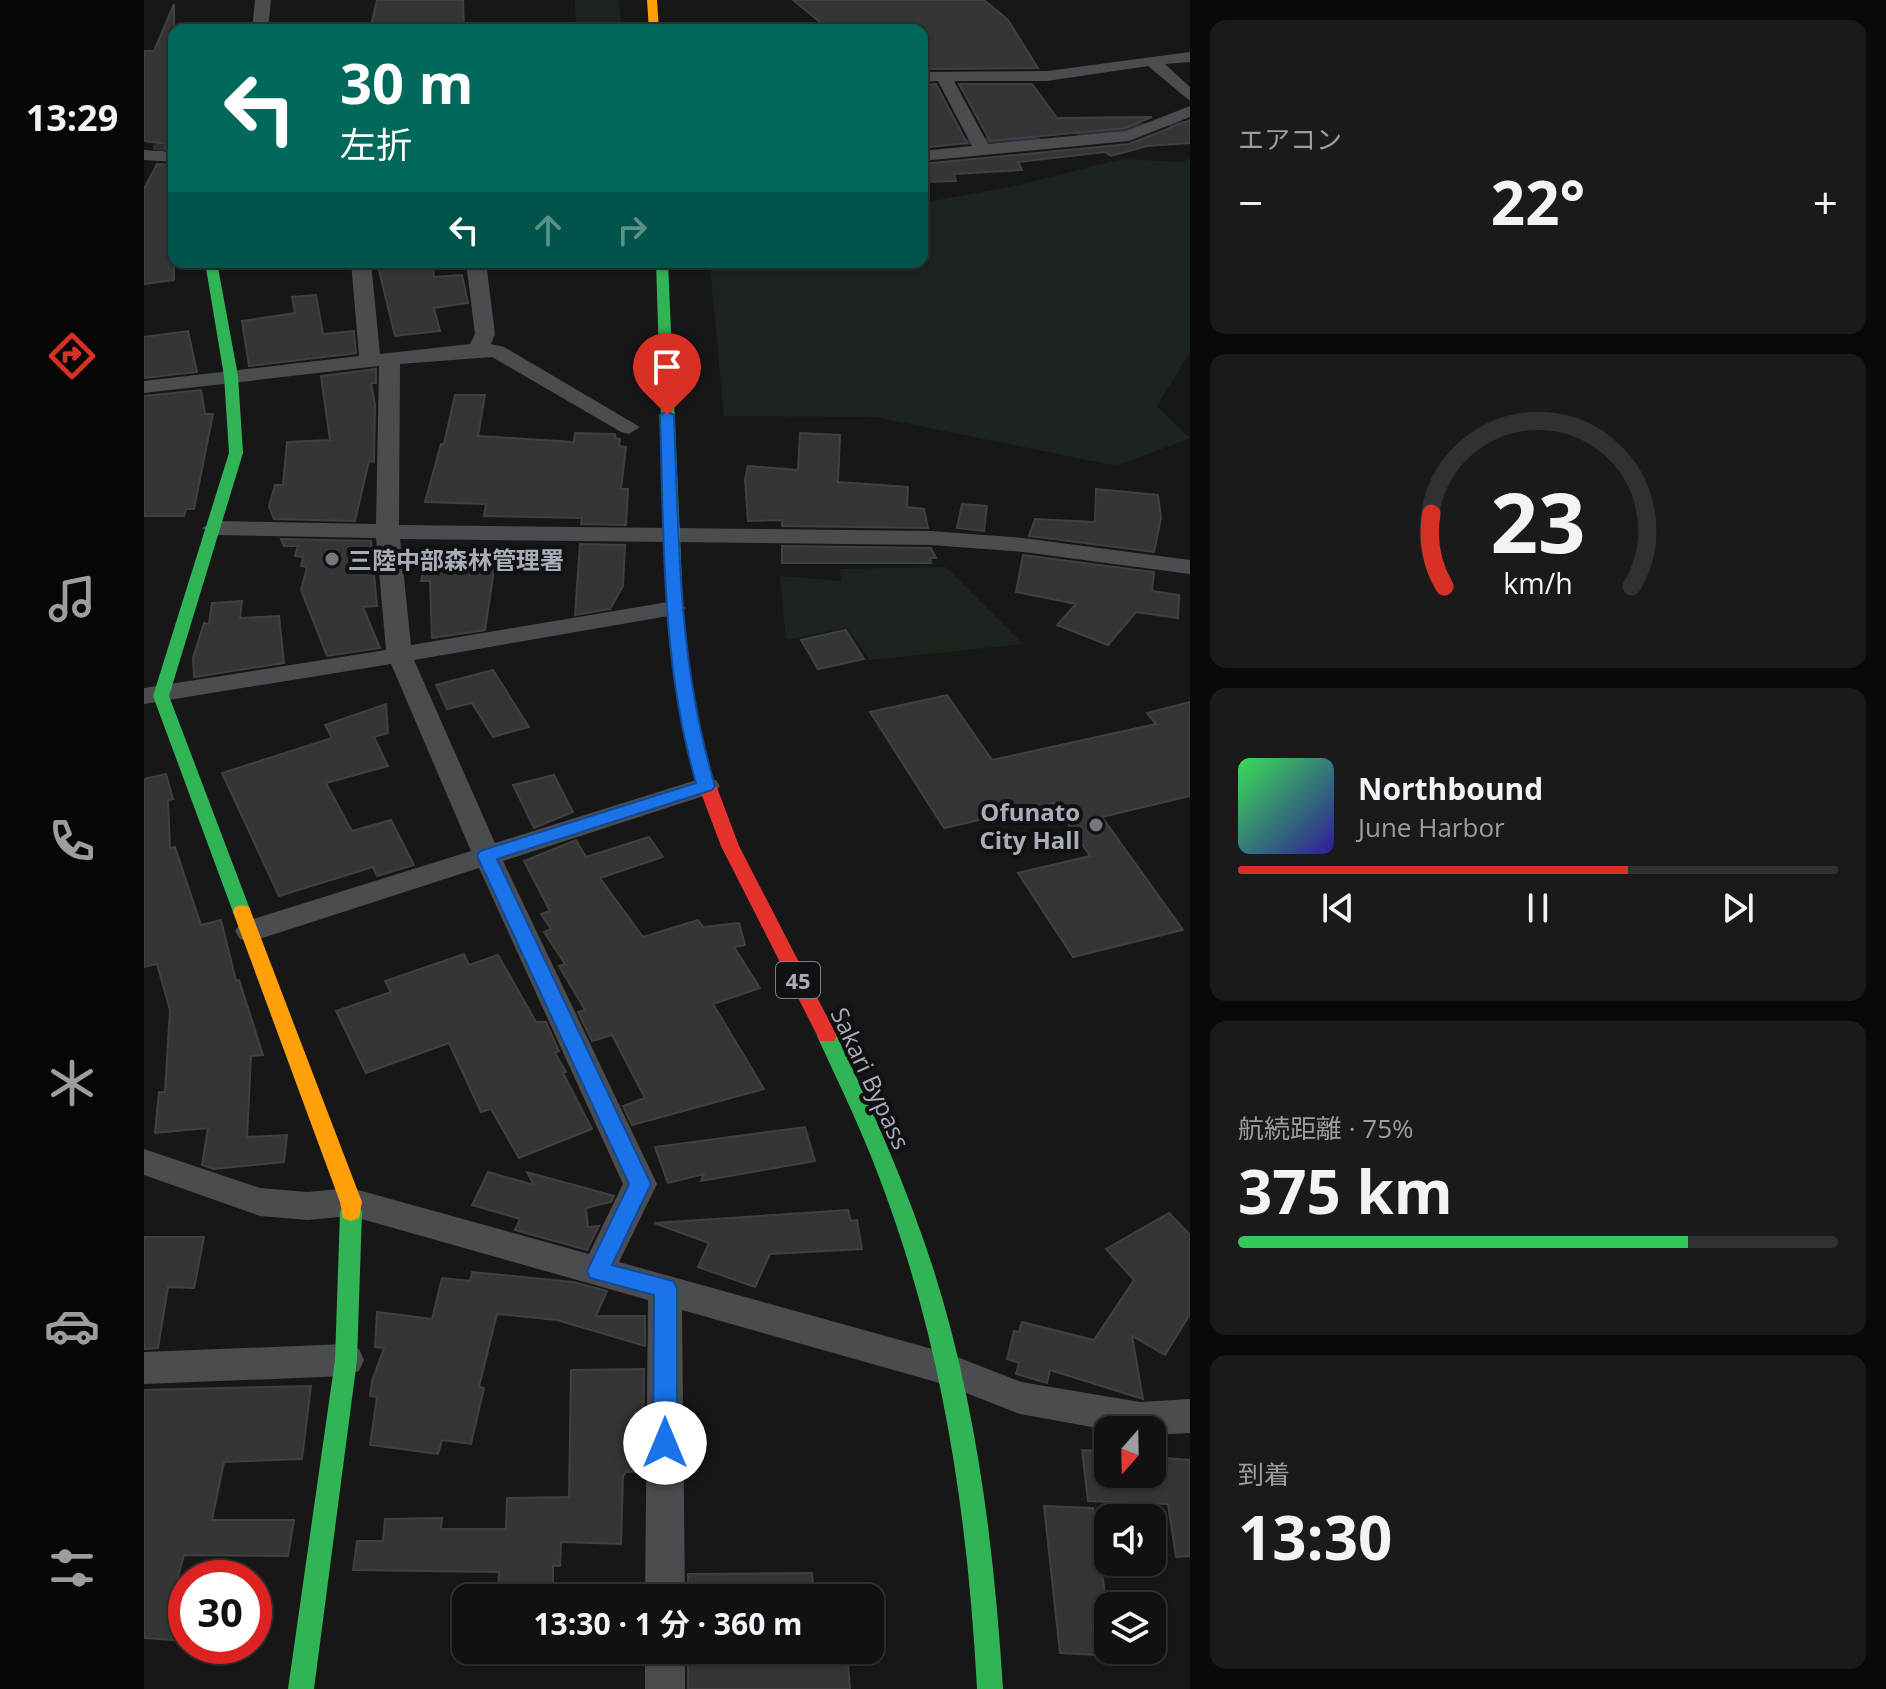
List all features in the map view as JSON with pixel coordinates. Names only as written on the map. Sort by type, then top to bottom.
[{"type":"main road","points":[[652,0],[654,24]]},
{"type":"main road","points":[[212,268],[231,376],[236,453],[214,528],[153,696],[250,931],[351,1202],[346,1360],[301,1689]]},
{"type":"main road","name":"Sakari Bypass","points":[[662,268],[674,608],[688,723],[706,786],[736,857],[868,1118],[901,1204],[933,1305],[967,1455],[985,1575],[990,1689]]},
{"type":"street","points":[[261,24],[263,0]]},
{"type":"street","points":[[928,76],[1046,76],[1190,57]]},
{"type":"street","points":[[1151,60],[1190,96]]},
{"type":"street","points":[[943,75],[980,147]]},
{"type":"street","points":[[1147,131],[1190,111]]},
{"type":"street","points":[[928,155],[980,147],[1113,139],[1147,131],[1190,129]]},
{"type":"street","points":[[144,155],[168,157]]},
{"type":"street","points":[[362,268],[380,359],[387,530],[399,654],[487,856],[640,1184],[598,1271]]},
{"type":"street","points":[[477,268],[485,334],[478,349]]},
{"type":"street","points":[[144,387],[478,349],[497,351],[629,427]]},
{"type":"street","points":[[214,528],[671,537],[931,538],[1023,545],[1190,567]]},
{"type":"street","points":[[153,696],[674,608]]},
{"type":"street","points":[[250,931],[706,786]]},
{"type":"street","points":[[144,1162],[260,1202],[307,1206],[351,1202],[947,1369],[1020,1398],[1140,1419],[1190,1416]]},
{"type":"street","points":[[665,1288],[665,1584]]},
{"type":"street","points":[[144,1368],[346,1360]]},
{"type":"street","points":[[665,1664],[665,1689]]},
{"type":"shaded area","points":[[575,0],[618,0],[621,24],[576,24]]},
{"type":"shaded area","points":[[1190,158],[1190,352],[1157,406],[1190,438],[1117,466],[875,417],[724,416],[710,268],[928,268],[928,202],[1014,186],[1121,159],[1183,162]]},
{"type":"shaded area","points":[[946,567],[1023,644],[870,660],[847,628],[786,640],[780,576],[841,581],[840,569]]},
{"type":"building","points":[[377,0],[463,0],[464,24],[371,24]]},
{"type":"building","points":[[793,0],[984,0],[1008,20],[1038,68],[928,69],[928,24],[822,24]]},
{"type":"building","points":[[174,4],[174,24],[168,24],[168,148],[165,148],[167,144],[144,141],[144,51],[154,51]]},
{"type":"building","points":[[936,84],[967,143],[928,147],[928,85]]},
{"type":"building","points":[[959,84],[1032,84],[1057,118],[1152,117],[1125,128],[990,141]]},
{"type":"building","points":[[1190,120],[1190,143],[1147,146],[1111,156],[1105,152],[1018,162],[1022,170],[954,174],[956,181],[928,182],[928,163],[1129,144]]},
{"type":"building","points":[[157,164],[168,165],[168,268],[174,268],[174,280],[144,284],[144,189]]},
{"type":"building","points":[[378,268],[433,268],[434,277],[462,275],[468,303],[434,308],[440,331],[395,336]]},
{"type":"building","points":[[316,295],[323,334],[354,331],[356,353],[249,366],[242,321],[295,313],[292,297]]},
{"type":"building","points":[[188,331],[197,372],[144,378],[144,337]]},
{"type":"building","points":[[376,369],[376,383],[371,383],[375,404],[374,462],[369,461],[355,521],[274,519],[269,506],[275,485],[283,485],[287,442],[330,440],[321,376]]},
{"type":"building","points":[[201,390],[205,414],[213,414],[194,509],[186,509],[184,516],[144,516],[144,396]]},
{"type":"building","points":[[455,395],[485,395],[478,436],[574,442],[575,433],[615,434],[615,438],[620,439],[619,446],[626,447],[621,489],[628,489],[626,525],[581,524],[582,518],[484,516],[486,504],[425,502],[441,444],[444,444]]},
{"type":"building","points":[[800,433],[840,435],[838,482],[908,487],[907,507],[924,509],[928,528],[782,526],[782,520],[748,521],[745,479],[748,466],[798,470]]},
{"type":"building","points":[[1096,489],[1158,495],[1161,518],[1154,552],[1029,536],[1035,519],[1095,522]]},
{"type":"building","points":[[962,504],[987,506],[984,531],[957,528]]},
{"type":"building","points":[[281,539],[371,541],[377,606],[363,607],[380,648],[327,656],[301,590],[307,567],[301,566],[303,557],[295,556],[298,546],[284,546]]},
{"type":"building","points":[[580,544],[625,545],[623,586],[610,609],[575,615]]},
{"type":"building","points":[[782,546],[931,548],[936,558],[930,558],[931,563],[782,563]]},
{"type":"building","points":[[426,555],[496,556],[485,630],[432,638],[430,581],[421,581]]},
{"type":"building","points":[[1023,555],[1154,572],[1152,591],[1179,595],[1178,618],[1136,612],[1108,645],[1057,625],[1076,604],[1016,592]]},
{"type":"building","points":[[242,601],[240,618],[279,616],[284,663],[194,677],[193,658],[204,623],[209,624],[212,603]]},
{"type":"building","points":[[846,630],[864,659],[818,669],[801,640]]},
{"type":"building","points":[[493,670],[529,727],[493,737],[472,703],[447,709],[436,685]]},
{"type":"building","name":"Ofunato City Hall","points":[[947,695],[992,760],[1156,724],[1147,713],[1190,702],[1190,796],[1102,817],[1183,930],[1073,957],[1018,873],[1090,856],[1054,803],[944,828],[870,712]]},
{"type":"building","points":[[386,704],[388,733],[374,737],[388,766],[326,783],[352,831],[391,820],[414,865],[377,876],[373,867],[279,896],[222,773],[332,738],[325,725]]},
{"type":"building","points":[[166,774],[173,799],[168,800],[170,848],[175,847],[201,925],[221,920],[236,981],[239,980],[263,1055],[251,1056],[247,1137],[287,1135],[284,1162],[214,1169],[202,1165],[208,1128],[155,1133],[159,1092],[165,1092],[170,1010],[157,964],[144,967],[144,779]]},
{"type":"building","points":[[554,775],[573,812],[534,828],[513,785]]},
{"type":"building","points":[[649,837],[663,857],[600,878],[643,937],[698,920],[703,927],[739,923],[745,945],[734,947],[760,988],[713,1004],[764,1089],[632,1125],[623,1106],[645,1098],[612,1035],[592,1041],[578,1012],[585,1010],[559,966],[565,964],[544,932],[551,929],[541,914],[550,911],[524,861],[576,840],[586,857]]},
{"type":"building","points":[[464,954],[469,965],[498,955],[536,1022],[546,1022],[559,1051],[555,1053],[566,1072],[563,1073],[592,1129],[519,1158],[491,1109],[481,1112],[449,1043],[366,1073],[336,1011],[391,992],[385,981]]},
{"type":"building","points":[[805,1127],[815,1161],[701,1181],[704,1174],[668,1183],[655,1147]]},
{"type":"building","points":[[488,1172],[534,1185],[527,1172],[614,1196],[611,1202],[586,1208],[588,1227],[599,1226],[587,1250],[515,1230],[520,1219],[472,1205]]},
{"type":"building","points":[[848,1210],[851,1221],[857,1220],[862,1249],[770,1254],[755,1287],[698,1267],[709,1243],[654,1223]]},
{"type":"building","points":[[1169,1213],[1190,1235],[1190,1314],[1165,1355],[1132,1336],[1143,1399],[1050,1370],[1047,1383],[1016,1374],[1019,1363],[1007,1359],[1014,1331],[1019,1332],[1022,1322],[1094,1340],[1134,1280],[1106,1249]]},
{"type":"building","points":[[144,1237],[204,1237],[194,1288],[168,1287],[158,1348],[144,1349]]},
{"type":"building","points":[[472,1272],[573,1282],[607,1291],[596,1316],[645,1316],[645,1346],[557,1320],[497,1314],[479,1387],[484,1388],[471,1444],[442,1440],[438,1454],[370,1445],[377,1397],[370,1396],[372,1381],[384,1348],[375,1347],[377,1312],[432,1319],[442,1278],[470,1281]]},
{"type":"building","points":[[644,1369],[643,1471],[626,1472],[623,1476],[621,1544],[561,1542],[560,1566],[553,1566],[553,1584],[499,1584],[499,1572],[353,1570],[357,1541],[383,1541],[385,1519],[442,1518],[441,1529],[506,1529],[507,1498],[569,1497],[571,1370]]},
{"type":"building","points":[[311,1386],[302,1459],[224,1462],[212,1520],[294,1520],[288,1556],[184,1555],[183,1560],[168,1560],[168,1640],[144,1638],[144,1390]]},
{"type":"building","points":[[1082,1450],[1094,1450],[1094,1488],[1166,1488],[1166,1458],[1190,1460],[1190,1556],[1176,1557],[1168,1504],[1088,1501]]},
{"type":"building","points":[[1044,1506],[1093,1508],[1094,1576],[1102,1576],[1105,1592],[1094,1592],[1094,1655],[1060,1653]]},
{"type":"building","points":[[812,1573],[813,1584],[688,1584],[688,1574]]},
{"type":"building","points":[[688,1664],[848,1664],[850,1689],[688,1689]]},
{"type":"waterway","points":[[1172,125],[1190,124]]},
{"type":"waterway","points":[[1080,135],[1143,126]]},
{"type":"waterway","points":[[956,142],[1037,139]]},
{"type":"waterway","points":[[156,147],[168,148]]},
{"type":"traffic: fast","points":[[212,268],[231,376],[236,453],[161,696],[242,912]]},
{"type":"traffic: fast","points":[[662,268],[675,607],[687,712],[701,769]]},
{"type":"traffic: fast","points":[[827,1036],[864,1114],[896,1193],[923,1272],[945,1353],[963,1435],[976,1518],[990,1689]]},
{"type":"traffic: fast","points":[[301,1689],[346,1360],[351,1212]]},
{"type":"traffic: slow","points":[[652,0],[654,24]]},
{"type":"traffic: slow","points":[[242,912],[351,1202],[351,1212]]},
{"type":"traffic: jam","points":[[701,769],[730,846],[827,1036]]},
{"type":"place","name":"三陸中部森林管理署","points":[[332,559]]},
{"type":"place","name":"Ofunato City Hall","points":[[1096,825]]},
{"type":"route","points":[[665,1443],[665,1288],[598,1271],[640,1184],[487,856],[706,786],[688,723],[674,608],[667,415]]}]
